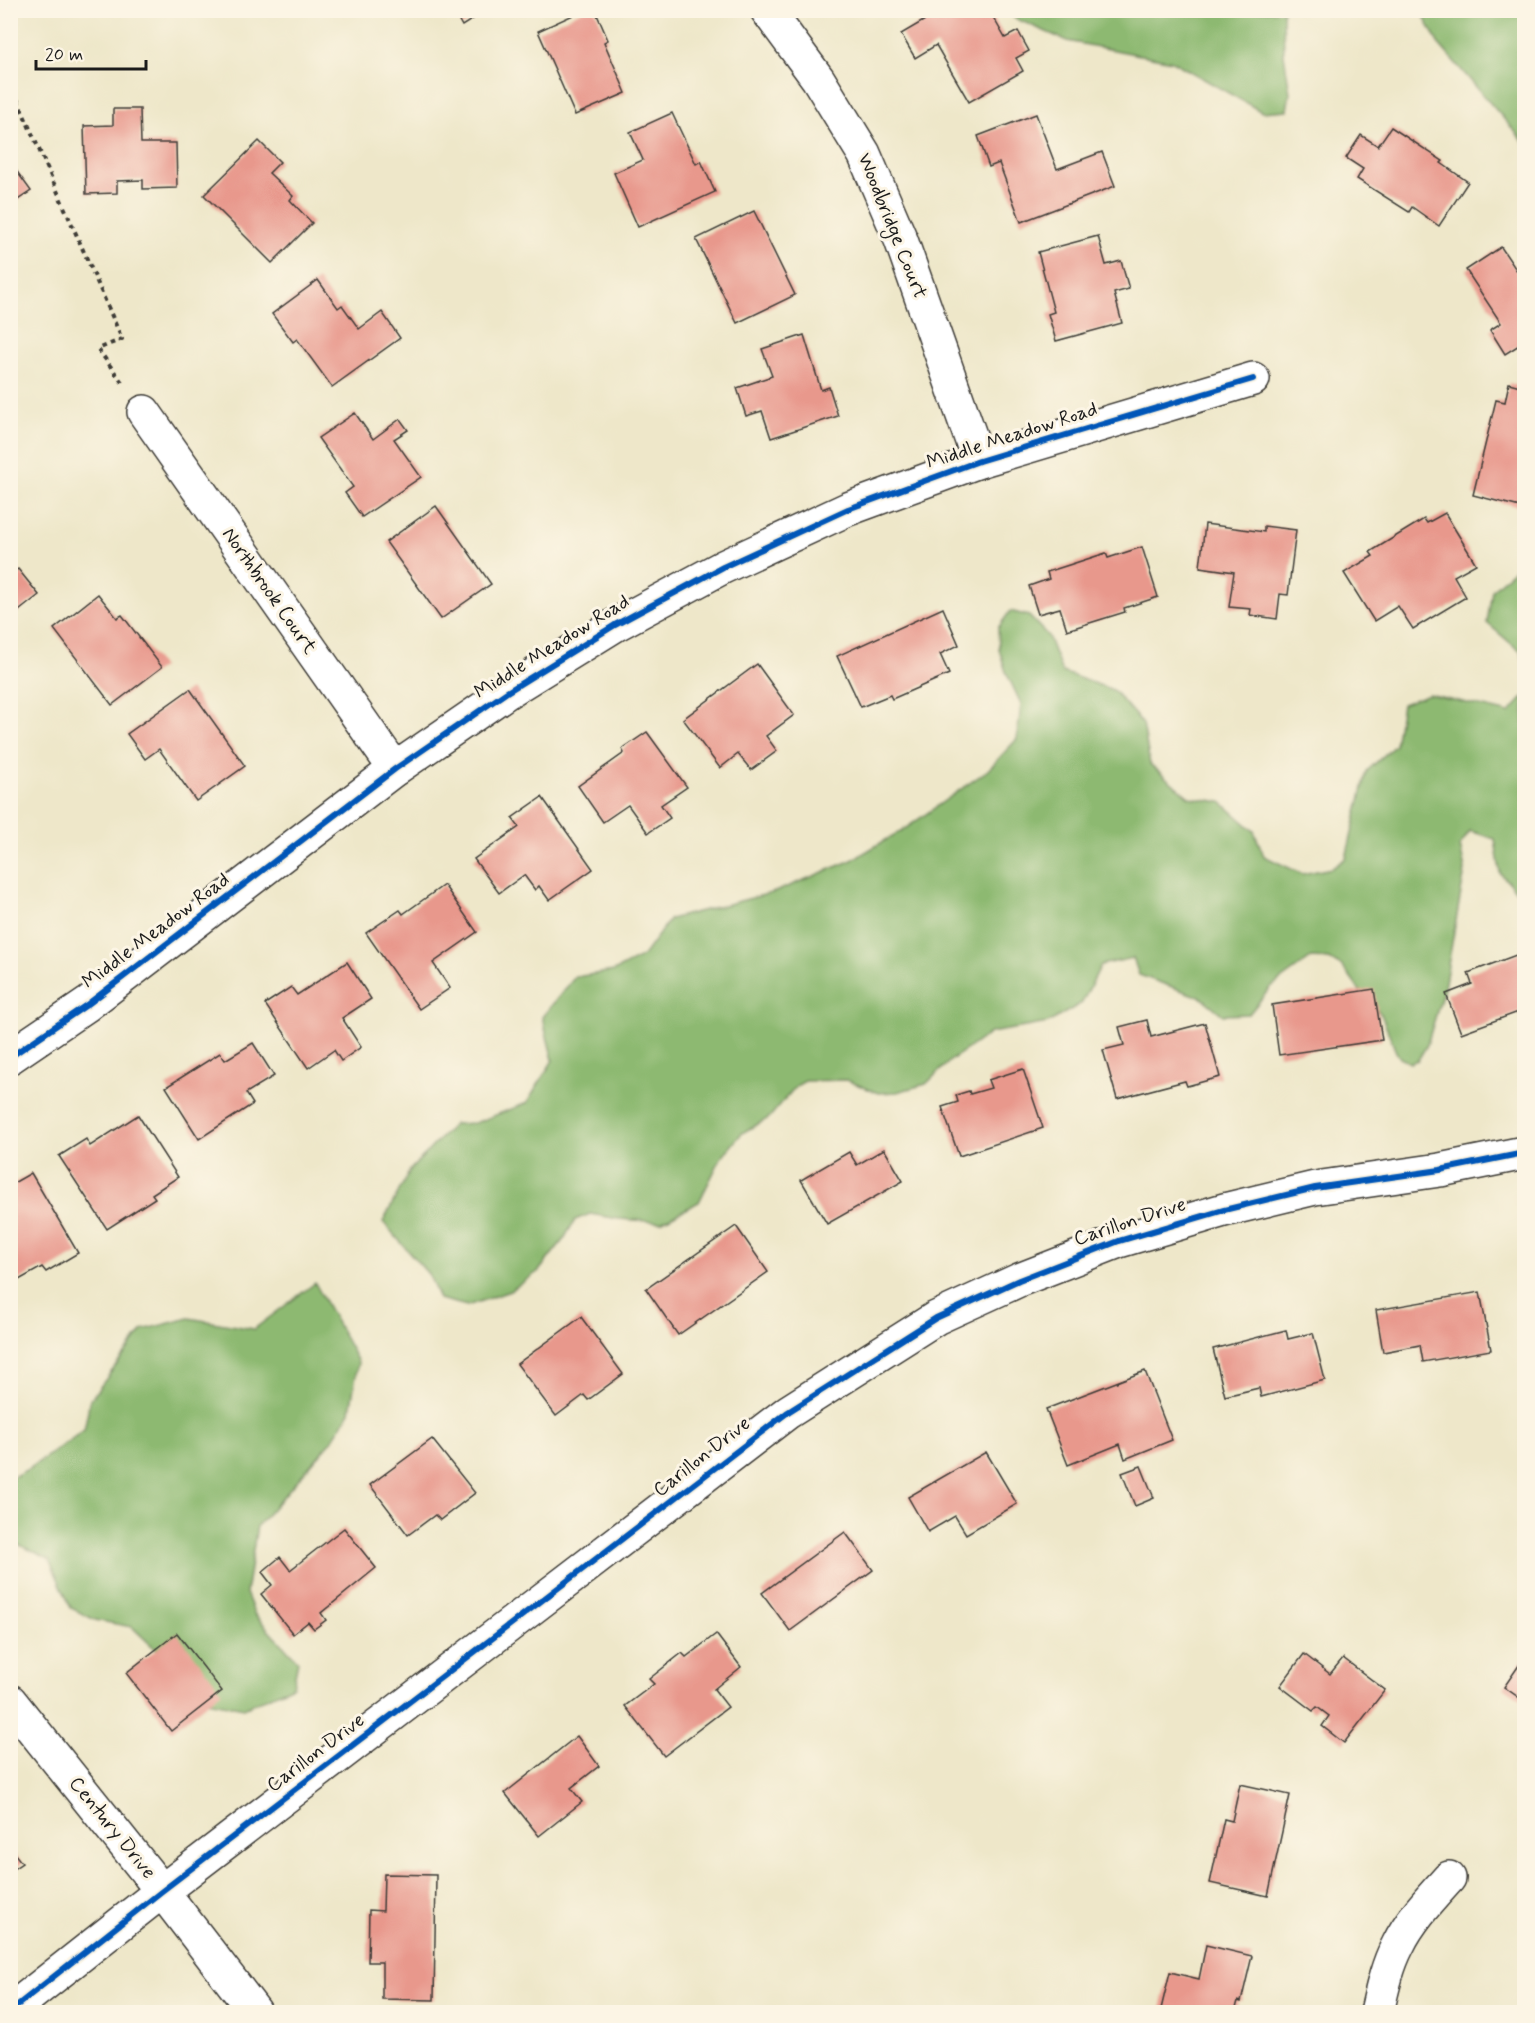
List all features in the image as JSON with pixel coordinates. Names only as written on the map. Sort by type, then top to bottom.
[{"type":"street","name":"Woodbridge Court","points":[[766,10],[818,79],[864,154],[901,240],[979,461]]},
{"type":"street","name":"Middle Meadow Road","points":[[10,1057],[88,1004],[395,769],[507,692],[615,625],[713,573],[848,509],[979,461],[1252,379]]},
{"type":"street","name":"Northbrook Court","points":[[144,412],[395,769]]},
{"type":"street","name":"Carillon Drive","points":[[10,2011],[162,1891],[788,1412],[936,1318],[1019,1280],[1119,1240],[1224,1210],[1316,1188],[1440,1170],[1524,1153]]},
{"type":"street","name":"Century Drive","points":[[10,1701],[162,1891],[255,2013]]},
{"type":"street","points":[[1377,2013],[1384,1983],[1398,1945],[1421,1909],[1449,1878]]},
{"type":"path","points":[[10,83],[122,339],[98,349],[144,412]]},
{"type":"green space","points":[[1010,11],[1283,11],[1284,54],[1290,93],[1287,110],[1262,112],[1172,61],[1067,41],[1014,18]]},
{"type":"green space","points":[[1421,11],[1524,11],[1524,142],[1438,43]]},
{"type":"green space","points":[[1524,564],[1524,666],[1522,653],[1487,623],[1492,590],[1519,565]]},
{"type":"green space","points":[[1010,611],[1029,616],[1048,636],[1062,672],[1113,690],[1143,724],[1150,764],[1189,797],[1221,802],[1254,831],[1264,856],[1302,874],[1332,868],[1346,858],[1367,771],[1395,745],[1402,704],[1429,694],[1509,713],[1524,697],[1524,900],[1500,873],[1495,839],[1470,831],[1460,846],[1465,870],[1444,988],[1427,1045],[1418,1060],[1410,1063],[1400,1058],[1381,1014],[1363,995],[1342,966],[1328,959],[1311,958],[1271,987],[1249,1014],[1223,1015],[1202,998],[1139,975],[1133,958],[1101,965],[1082,1003],[1048,1023],[990,1033],[950,1061],[926,1084],[897,1092],[878,1093],[846,1080],[805,1081],[796,1086],[769,1118],[742,1133],[721,1158],[699,1202],[661,1222],[590,1214],[575,1220],[564,1239],[539,1271],[510,1291],[467,1306],[439,1299],[429,1275],[383,1222],[410,1170],[454,1124],[475,1123],[527,1103],[553,1060],[542,1017],[575,977],[614,971],[643,956],[670,919],[775,892],[852,860],[906,828],[988,770],[1017,739],[1021,704],[1006,672],[999,649],[998,628]]},
{"type":"green space","points":[[315,1283],[358,1362],[350,1412],[331,1442],[257,1526],[246,1593],[255,1615],[298,1661],[293,1686],[244,1708],[201,1700],[169,1662],[132,1627],[95,1620],[71,1608],[49,1559],[11,1541],[11,1478],[30,1468],[84,1430],[90,1400],[143,1330],[189,1318],[254,1329]]},
{"type":"building","points":[[453,10],[487,10],[462,26]]},
{"type":"building","points":[[584,10],[595,10],[608,40],[604,42],[626,93],[575,115],[538,31]]},
{"type":"building","points":[[942,10],[989,10],[1005,38],[1018,31],[1029,51],[1016,58],[1023,71],[969,102],[936,45],[915,58],[901,34]]},
{"type":"building","points":[[113,109],[140,109],[141,143],[176,143],[177,188],[143,189],[143,180],[117,181],[117,193],[86,194],[84,126],[113,125]]},
{"type":"building","points":[[672,113],[696,164],[701,161],[715,192],[638,227],[614,173],[643,160],[630,132]]},
{"type":"building","points":[[1036,114],[1057,169],[1102,152],[1115,186],[1021,222],[999,163],[989,167],[978,136]]},
{"type":"building","points":[[1391,127],[1443,161],[1441,163],[1468,182],[1439,226],[1412,207],[1409,212],[1357,179],[1363,169],[1346,158],[1361,135],[1378,146]]},
{"type":"building","points":[[259,141],[280,162],[269,173],[293,196],[290,200],[312,223],[272,263],[204,195]]},
{"type":"building","points":[[10,162],[31,191],[10,205]]},
{"type":"building","points":[[754,211],[795,295],[737,323],[696,239]]},
{"type":"building","points":[[1098,236],[1106,265],[1121,261],[1129,289],[1114,293],[1122,323],[1056,341],[1048,314],[1054,312],[1038,252]]},
{"type":"building","points":[[1501,247],[1519,274],[1524,270],[1524,342],[1505,354],[1490,330],[1501,323],[1466,270]]},
{"type":"building","points":[[318,280],[338,308],[342,305],[359,329],[382,312],[400,338],[332,387],[297,339],[293,342],[272,314]]},
{"type":"building","points":[[804,335],[821,390],[829,387],[838,416],[771,438],[762,411],[746,416],[737,388],[772,376],[762,349]]},
{"type":"building","points":[[1509,383],[1524,387],[1524,508],[1473,495],[1496,400],[1505,402]]},
{"type":"building","points":[[355,413],[373,439],[400,419],[408,430],[394,439],[421,477],[362,517],[345,493],[353,487],[318,438]]},
{"type":"building","points":[[436,506],[491,584],[441,619],[386,542]]},
{"type":"building","points":[[1445,513],[1476,564],[1454,576],[1466,597],[1413,629],[1398,606],[1374,621],[1344,573],[1373,556],[1370,552],[1424,519],[1427,523]]},
{"type":"building","points":[[1205,524],[1264,532],[1264,526],[1296,530],[1288,595],[1280,594],[1277,619],[1250,615],[1251,609],[1229,607],[1234,572],[1200,567]]},
{"type":"building","points":[[1142,547],[1158,597],[1124,608],[1125,612],[1067,630],[1060,608],[1038,614],[1029,586],[1049,579],[1047,572],[1106,553],[1108,558]]},
{"type":"building","points":[[18,569],[39,595],[10,618],[10,575]]},
{"type":"building","points":[[98,594],[117,618],[122,615],[162,667],[112,705],[54,629]]},
{"type":"building","points":[[943,608],[959,645],[940,654],[949,674],[892,699],[890,695],[861,707],[837,656]]},
{"type":"building","points":[[757,664],[794,715],[766,736],[777,751],[751,770],[738,754],[720,768],[683,719]]},
{"type":"building","points":[[190,689],[245,766],[196,801],[159,749],[145,759],[127,734]]},
{"type":"building","points":[[647,732],[687,787],[661,805],[670,818],[648,833],[628,805],[603,822],[578,786],[624,753],[622,749]]},
{"type":"building","points":[[542,797],[593,869],[549,900],[539,886],[535,890],[524,875],[499,893],[474,859],[519,827],[512,818]]},
{"type":"building","points":[[444,885],[477,932],[433,963],[450,988],[419,1009],[366,933],[400,910],[403,914]]},
{"type":"building","points":[[1524,952],[1524,1010],[1461,1033],[1446,994],[1472,984],[1468,973]]},
{"type":"building","points":[[347,962],[371,999],[342,1018],[361,1047],[341,1061],[334,1050],[308,1068],[265,1004],[291,987],[297,995]]},
{"type":"building","points":[[1374,989],[1382,1040],[1279,1055],[1272,1005]]},
{"type":"building","points":[[1147,1020],[1151,1037],[1205,1023],[1220,1077],[1187,1086],[1185,1081],[1117,1099],[1103,1050],[1124,1045],[1119,1027]]},
{"type":"building","points":[[253,1043],[274,1076],[246,1093],[253,1104],[199,1139],[166,1087],[220,1053],[225,1060]]},
{"type":"building","points":[[1023,1069],[1043,1128],[959,1156],[942,1107],[958,1102],[956,1095],[991,1088],[988,1080]]},
{"type":"building","points":[[138,1115],[178,1177],[152,1194],[155,1198],[107,1229],[59,1156],[86,1139],[90,1146]]},
{"type":"building","points":[[884,1149],[903,1181],[827,1224],[801,1180],[849,1152],[857,1165]]},
{"type":"building","points":[[31,1173],[78,1253],[46,1272],[42,1267],[10,1285],[10,1185]]},
{"type":"building","points":[[736,1226],[768,1272],[678,1335],[646,1289]]},
{"type":"building","points":[[1480,1292],[1491,1350],[1423,1362],[1420,1345],[1383,1352],[1376,1310]]},
{"type":"building","points":[[581,1317],[623,1374],[588,1400],[584,1395],[556,1416],[517,1364]]},
{"type":"building","points":[[1286,1330],[1288,1339],[1313,1333],[1325,1380],[1261,1397],[1259,1388],[1225,1396],[1213,1349]]},
{"type":"building","points":[[1145,1371],[1172,1440],[1125,1459],[1120,1444],[1068,1465],[1046,1409]]},
{"type":"building","points":[[432,1439],[475,1493],[440,1520],[435,1515],[408,1535],[370,1485]]},
{"type":"building","points":[[986,1452],[1017,1504],[966,1534],[955,1516],[928,1532],[908,1497]]},
{"type":"building","points":[[1141,1466],[1154,1498],[1135,1506],[1122,1473]]},
{"type":"building","points":[[344,1528],[376,1568],[321,1613],[326,1620],[314,1629],[308,1622],[293,1634],[261,1594],[272,1585],[262,1572],[280,1557],[290,1570]]},
{"type":"building","points":[[845,1532],[873,1570],[790,1631],[762,1593]]},
{"type":"building","points":[[177,1633],[222,1691],[171,1731],[126,1673]]},
{"type":"building","points":[[716,1634],[741,1667],[714,1689],[728,1707],[664,1756],[625,1706],[654,1684],[649,1679],[682,1653],[686,1657]]},
{"type":"building","points":[[1304,1654],[1330,1674],[1343,1658],[1385,1690],[1344,1743],[1322,1726],[1329,1716],[1317,1707],[1313,1711],[1280,1686]]},
{"type":"building","points":[[1524,1658],[1524,1701],[1504,1687]]},
{"type":"building","points":[[577,1736],[599,1766],[571,1788],[582,1802],[539,1836],[505,1793]]},
{"type":"building","points":[[1240,1784],[1290,1795],[1268,1896],[1210,1883],[1224,1819],[1232,1821]]},
{"type":"building","points":[[10,1848],[22,1863],[10,1871]]},
{"type":"building","points":[[384,1874],[436,1875],[434,2000],[382,1999],[382,1962],[368,1962],[369,1910],[383,1911]]},
{"type":"building","points":[[1206,1945],[1252,1956],[1241,2002],[1238,2001],[1235,2012],[1176,2012],[1161,2009],[1170,1972],[1199,1979]]},
{"type":"cycle path","points":[[10,1057],[88,1004],[395,769],[507,692],[615,625],[723,567],[848,509],[979,461],[1253,379]]},
{"type":"cycle path","points":[[10,2011],[162,1891],[788,1412],[936,1318],[1019,1280],[1119,1241],[1224,1210],[1315,1188],[1440,1170],[1524,1153]]}]
